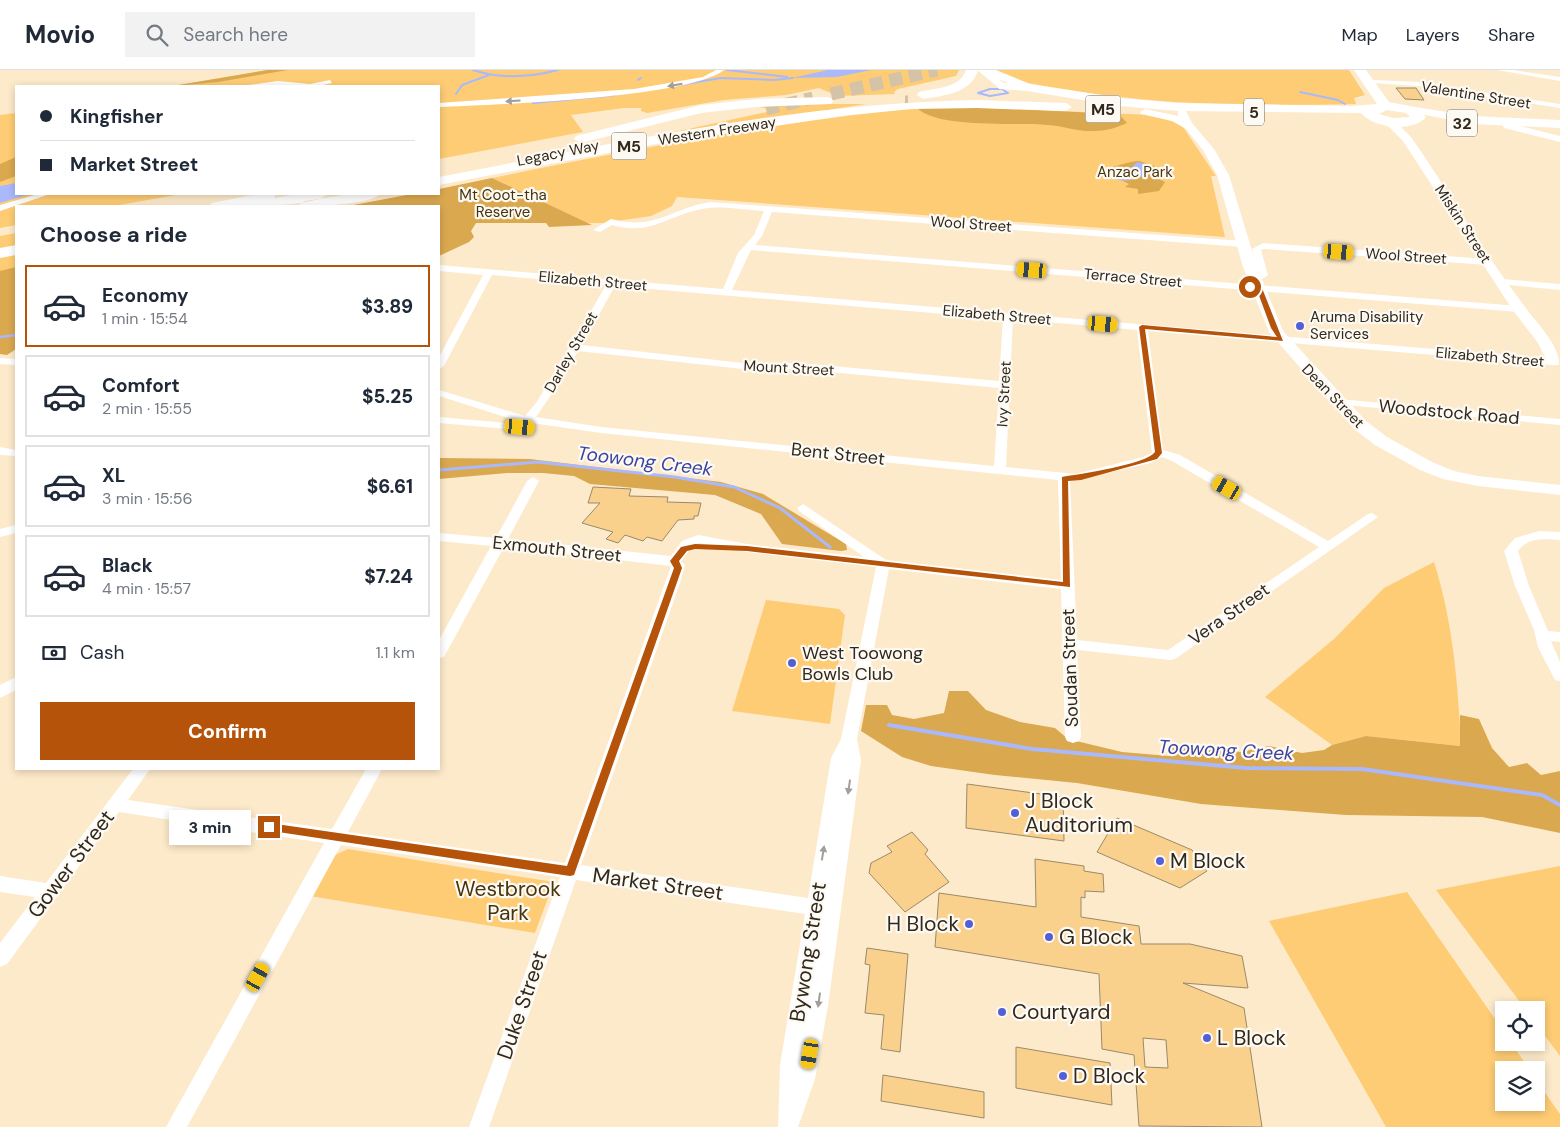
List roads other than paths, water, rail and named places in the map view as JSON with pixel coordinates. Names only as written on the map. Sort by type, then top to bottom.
[{"type":"highway","points":[[907,102],[953,88],[968,79],[972,70]]},
{"type":"highway","points":[[983,70],[1005,78],[1062,93]]},
{"type":"highway","name":"5","points":[[1355,70],[1373,88]]},
{"type":"highway","name":"5","points":[[1001,90],[1062,93],[1170,106],[1306,109],[1361,113],[1378,111],[1384,105],[1360,70]]},
{"type":"highway","points":[[1365,70],[1377,101],[1374,113]]},
{"type":"highway","points":[[978,88],[972,92],[976,96],[1001,90]]},
{"type":"highway","name":"Western Freeway","points":[[440,182],[674,138],[907,102],[978,88]]},
{"type":"highway","points":[[1306,109],[1374,113],[1413,120],[1417,114],[1385,100],[1373,88]]},
{"type":"highway","points":[[907,102],[1001,90],[1012,96],[1043,97],[1144,112]]},
{"type":"highway","points":[[789,98],[823,94]]},
{"type":"highway","name":"Western Freeway","points":[[440,167],[573,142],[674,114],[710,108],[778,102],[992,104],[1144,112]]},
{"type":"highway","name":"Legacy Way","points":[[440,173],[623,136],[746,108]]},
{"type":"highway","points":[[1189,119],[1324,113],[1374,113],[1401,108]]},
{"type":"highway","name":"Legacy Way","points":[[440,173],[652,134],[766,109]]},
{"type":"highway","name":"5","points":[[1144,112],[1189,119],[1306,109]]},
{"type":"highway","points":[[222,205],[278,195]]},
{"type":"highway","points":[[260,205],[314,195]]},
{"type":"highway","points":[[280,205],[335,195]]},
{"type":"highway","points":[[311,205],[367,195]]},
{"type":"highway","points":[[0,253],[15,250]]},
{"type":"highway","points":[[0,260],[15,256]]},
{"type":"highway","points":[[0,264],[15,261]]},
{"type":"main road","name":"32","points":[[1401,108],[1463,119],[1516,125]]},
{"type":"main road","name":"32","points":[[1413,120],[1516,125],[1560,124]]},
{"type":"street","points":[[440,105],[573,97],[666,87],[709,77],[721,70]]},
{"type":"street","points":[[972,70],[976,77],[978,88]]},
{"type":"street","points":[[983,70],[1001,90]]},
{"type":"street","points":[[1500,70],[1560,79]]},
{"type":"street","points":[[313,85],[331,81]]},
{"type":"street","points":[[255,85],[278,83],[299,85]]},
{"type":"street","name":"Valentine Street","points":[[1373,88],[1391,83],[1560,107]]},
{"type":"street","name":"Miskin Street","points":[[1374,113],[1393,126],[1407,139],[1519,308],[1519,313],[1538,344],[1557,367]]},
{"type":"street","name":"Dean Street","points":[[1189,119],[1223,175],[1243,244],[1274,328],[1281,339],[1338,402],[1374,437],[1426,466],[1449,475],[1478,481],[1560,490]]},
{"type":"street","points":[[1407,139],[1403,126],[1413,120]]},
{"type":"street","points":[[1516,125],[1560,139]]},
{"type":"street","points":[[1516,125],[1560,139]]},
{"type":"street","points":[[0,208],[43,195]]},
{"type":"street","name":"Wool Street","points":[[597,230],[611,222],[632,227],[654,225],[699,206],[769,209],[1243,244]]},
{"type":"street","points":[[726,292],[743,253],[758,236],[769,209]]},
{"type":"street","name":"Wool Street","points":[[1257,284],[1263,275],[1256,250],[1263,246],[1488,262]]},
{"type":"street","name":"Terrace Street","points":[[748,247],[1257,284],[1519,308]]},
{"type":"street","name":"Elizabeth Street","points":[[440,268],[1281,339],[1557,367]]},
{"type":"street","points":[[440,364],[489,273]]},
{"type":"street","points":[[1502,282],[1560,287]]},
{"type":"street","name":"Darley Street","points":[[527,420],[542,402],[612,283]]},
{"type":"street","name":"Ivy Street","points":[[1000,472],[1008,316]]},
{"type":"street","points":[[1142,327],[1159,452],[1176,458],[1328,546]]},
{"type":"street","name":"Mount Street","points":[[573,347],[752,367],[798,366],[1004,385]]},
{"type":"street","points":[[0,361],[15,362]]},
{"type":"street","name":"Bent Street","points":[[440,394],[527,420],[612,432],[691,438],[1064,479],[1085,477],[1147,460],[1154,458],[1159,452]]},
{"type":"street","name":"Woodstock Road","points":[[1338,402],[1560,422]]},
{"type":"street","name":"Bent Street","points":[[440,420],[570,432],[612,432]]},
{"type":"street","points":[[0,451],[15,453]]},
{"type":"street","name":"Soudan Street","points":[[1064,479],[1073,736]]},
{"type":"street","points":[[440,651],[533,481]]},
{"type":"street","points":[[803,508],[883,564]]},
{"type":"street","name":"Vera Street","points":[[1070,644],[1170,656],[1372,517]]},
{"type":"street","points":[[0,534],[15,529]]},
{"type":"street","points":[[0,540],[15,536]]},
{"type":"street","points":[[1560,536],[1531,536],[1521,539],[1511,551],[1545,647],[1560,676]]},
{"type":"street","name":"Exmouth Street","points":[[440,537],[674,561]]},
{"type":"street","points":[[674,561],[684,549],[695,546],[747,548],[1067,586]]},
{"type":"street","name":"Duke Street","points":[[479,1127],[678,568],[678,564],[674,561]]},
{"type":"street","name":"Bywong Street","points":[[789,1127],[790,1065],[815,907],[838,808],[853,760],[848,739],[862,681],[883,564]]},
{"type":"street","points":[[1542,635],[1560,638]]},
{"type":"street","points":[[0,692],[15,684]]},
{"type":"street","name":"Gower Street","points":[[0,958],[141,770]]},
{"type":"street","points":[[176,1127],[373,770]]},
{"type":"street","name":"Market Street","points":[[115,805],[815,907]]},
{"type":"street","name":"Bywong Street","points":[[789,1127],[805,1079],[818,1006],[838,808]]},
{"type":"street","points":[[0,884],[50,892]]},
{"type":"water","points":[[828,70],[871,70],[837,77],[792,78]]},
{"type":"water","points":[[1137,162],[1149,165],[1145,175],[1122,181],[1108,176],[1112,171],[1132,167]]},
{"type":"water","points":[[15,183],[15,195],[27,195],[0,203],[0,186]]},
{"type":"waterway","points":[[473,70],[505,76],[537,74],[558,70]]},
{"type":"waterway","points":[[727,70],[787,77]]},
{"type":"waterway","points":[[456,94],[462,85],[489,75]]},
{"type":"waterway","points":[[679,85],[721,78],[774,80],[793,78]]},
{"type":"waterway","points":[[990,89],[1002,89],[1008,93],[990,96],[978,93],[990,89]]},
{"type":"waterway","points":[[1300,92],[1338,100],[1345,104]]},
{"type":"waterway","points":[[533,103],[615,95]]},
{"type":"waterway","points":[[0,337],[15,335]]},
{"type":"waterway","name":"Toowong Creek","points":[[440,470],[538,462],[675,477],[734,487],[780,508],[830,547]]},
{"type":"waterway","name":"Toowong Creek","points":[[889,725],[1032,749],[1246,768],[1362,769],[1542,795],[1560,805]]},
{"type":"tunnel","points":[[831,94],[937,70]]},
{"type":"tunnel","points":[[766,109],[813,98]]},
{"type":"place","name":"Aruma Disability Services","points":[[1300,326]]},
{"type":"place","name":"West Toowong Bowls Club","points":[[792,663]]},
{"type":"place","name":"J Block Auditorium","points":[[1015,813]]},
{"type":"place","name":"M Block","points":[[1160,861]]},
{"type":"place","name":"H Block","points":[[969,924]]},
{"type":"place","name":"G Block","points":[[1049,937]]},
{"type":"place","name":"Courtyard","points":[[1002,1012]]},
{"type":"place","name":"L Block","points":[[1207,1038]]},
{"type":"place","name":"D Block","points":[[1063,1076]]},
{"type":"park label","name":"Anzac Park","points":[[1135,172]]},
{"type":"park label","name":"Mt Coot-tha Reserve","points":[[503,204]]},
{"type":"park label","name":"Westbrook Park","points":[[508,901]]}]
